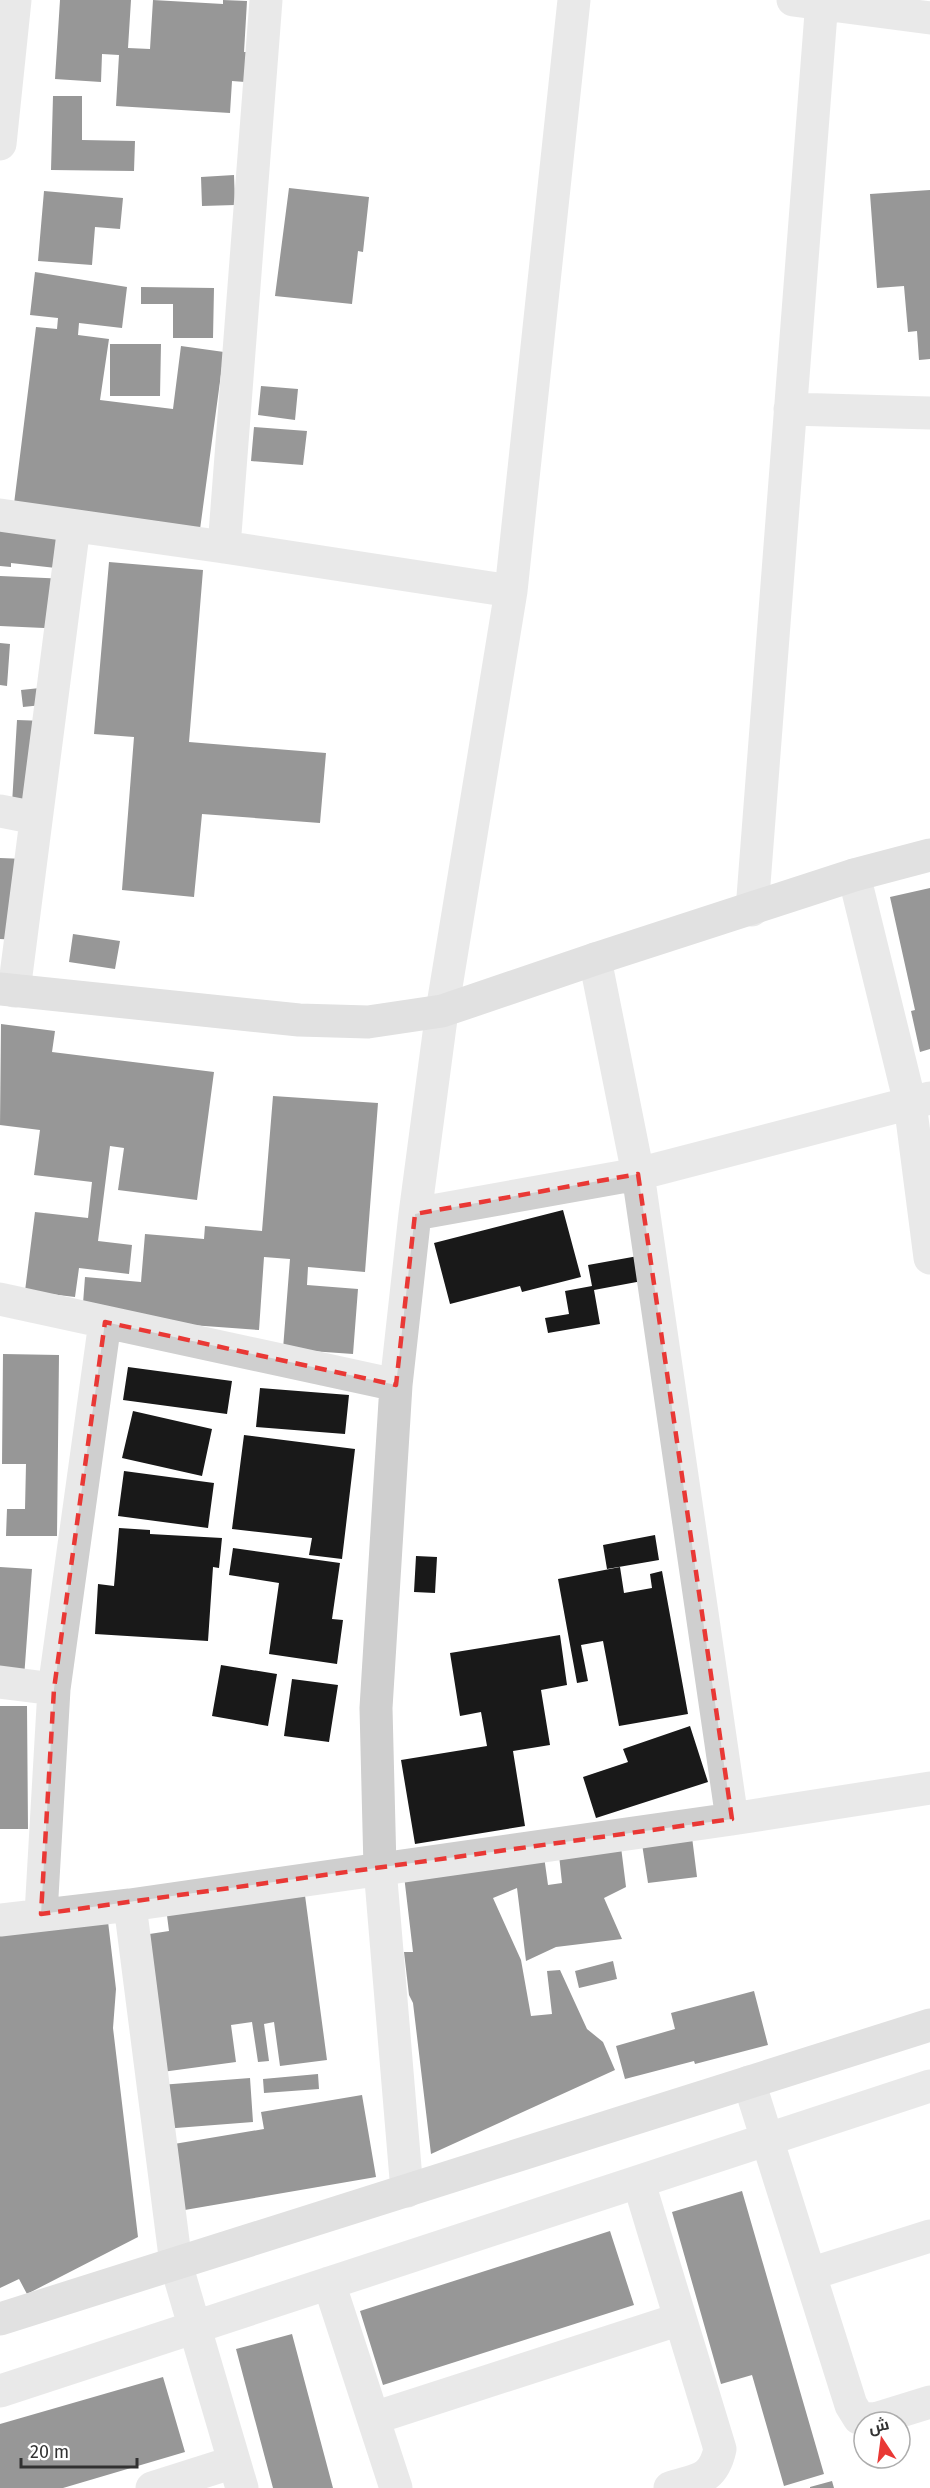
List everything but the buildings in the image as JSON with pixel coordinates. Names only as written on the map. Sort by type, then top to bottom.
[{"type":"street","points":[[224,547],[266,0]]},
{"type":"street","points":[[407,2191],[381,1868],[376,1708],[396,1385],[415,1214],[442,1011],[511,591],[574,0]]},
{"type":"street","points":[[752,910],[790,409],[812,1],[930,18]]},
{"type":"street","points":[[0,144],[10,7]]},
{"type":"street","points":[[790,409],[930,413]]},
{"type":"street","points":[[0,515],[511,591]]},
{"type":"street","points":[[74,526],[36,818],[7,990],[299,1020],[368,1022],[442,1011],[854,875],[930,855]]},
{"type":"street","points":[[0,811],[36,818]]},
{"type":"street","points":[[854,875],[920,1100],[930,1258]]},
{"type":"street","points":[[595,959],[639,1174],[732,1819]]},
{"type":"street","points":[[415,1214],[639,1174],[920,1100]]},
{"type":"street","points":[[0,1299],[396,1385]]},
{"type":"street","points":[[41,1914],[54,1689],[105,1322]]},
{"type":"street","points":[[0,1682],[54,1689]]},
{"type":"street","points":[[0,1920],[130,1905],[732,1819],[930,1788]]},
{"type":"street","points":[[130,1905],[176,2264],[238,2475],[152,2488]]},
{"type":"street","points":[[0,2319],[930,2025]]},
{"type":"street","points":[[749,2082],[850,2405],[859,2418],[875,2420],[930,2402]]},
{"type":"street","points":[[0,2391],[930,2086]]},
{"type":"street","points":[[639,2183],[720,2449],[716,2467],[703,2477],[670,2488]]},
{"type":"street","points":[[810,2274],[930,2236]]},
{"type":"street","points":[[329,2283],[396,2488]]},
{"type":"street","points":[[374,2418],[680,2319]]},
{"type":"highlighted area","points":[[638,1174],[732,1819],[41,1914],[54,1689],[105,1322],[396,1385],[415,1214]]}]
